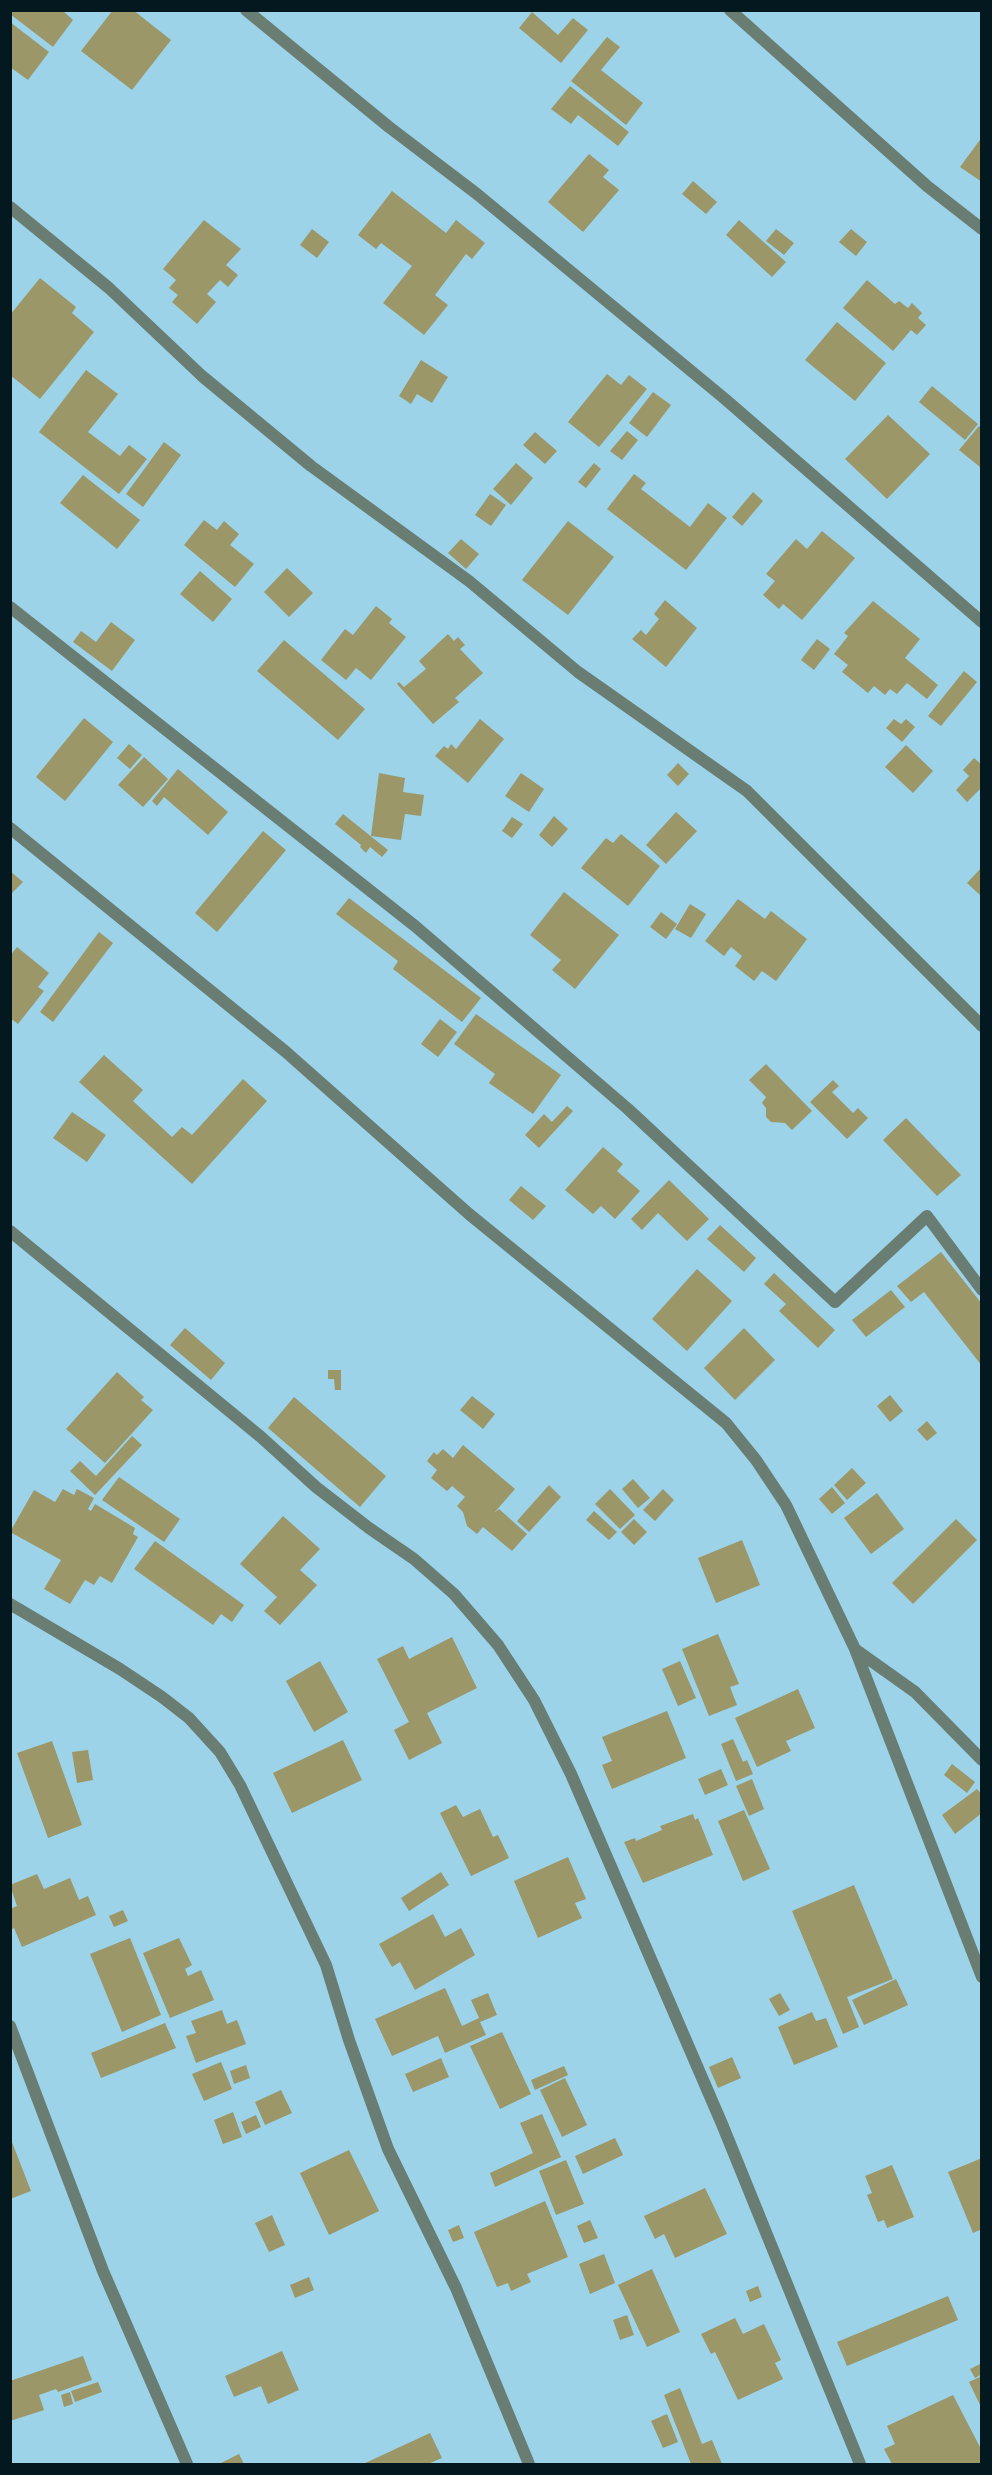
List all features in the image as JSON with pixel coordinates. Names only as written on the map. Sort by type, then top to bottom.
[{"type":"street","points":[[246,10],[389,128],[477,194],[725,399],[981,622]]},
{"type":"street","points":[[730,10],[927,186],[981,229]]},
{"type":"street","points":[[10,207],[109,288],[202,376],[311,466],[469,581],[578,672],[747,791],[981,1026]]},
{"type":"street","points":[[10,607],[415,926],[628,1109],[835,1302],[927,1216],[981,1290]]},
{"type":"street","points":[[10,828],[286,1052],[469,1214],[726,1423],[756,1460],[786,1505],[855,1649],[981,1977]]},
{"type":"street","points":[[10,1231],[234,1415],[316,1487],[414,1559],[454,1594],[498,1645],[534,1700],[571,1774],[722,2124],[860,2464]]},
{"type":"street","points":[[10,1604],[120,1670],[162,1697],[189,1718],[220,1752],[240,1785],[326,1965],[349,2040],[388,2149],[456,2288],[529,2464]]},
{"type":"street","points":[[855,1649],[915,1692],[981,1760]]},
{"type":"street","points":[[10,2026],[103,2271],[187,2464]]},
{"type":"building","points":[[10,10],[62,10],[73,20],[53,47],[10,14]]},
{"type":"building","points":[[113,10],[133,10],[171,40],[132,90],[81,51]]},
{"type":"building","points":[[532,12],[558,35],[573,18],[588,30],[561,63],[519,28]]},
{"type":"building","points":[[10,22],[49,52],[28,80],[10,67]]},
{"type":"building","points":[[607,37],[620,47],[601,70],[643,103],[626,125],[571,81]]},
{"type":"building","points":[[570,86],[629,132],[618,146],[578,115],[571,124],[551,109]]},
{"type":"building","points":[[982,137],[982,182],[960,167]]},
{"type":"building","points":[[589,154],[609,170],[603,177],[619,190],[583,232],[548,202]]},
{"type":"building","points":[[693,181],[717,202],[706,214],[682,194]]},
{"type":"building","points":[[392,191],[446,233],[456,220],[485,243],[472,259],[466,254],[435,295],[448,305],[424,335],[383,303],[412,266],[381,243],[376,249],[358,235]]},
{"type":"building","points":[[204,220],[241,249],[226,265],[238,275],[228,287],[220,280],[207,294],[216,302],[197,324],[172,302],[178,295],[169,288],[176,280],[163,269]]},
{"type":"building","points":[[739,220],[786,262],[772,277],[726,235]]},
{"type":"building","points":[[312,229],[329,242],[317,258],[300,245]]},
{"type":"building","points":[[776,229],[794,243],[784,255],[766,241]]},
{"type":"building","points":[[851,229],[867,242],[856,256],[839,242]]},
{"type":"building","points":[[40,278],[76,307],[72,313],[94,332],[40,399],[10,375],[10,315]]},
{"type":"building","points":[[867,280],[895,304],[899,301],[908,308],[912,303],[922,313],[918,318],[926,325],[917,335],[911,330],[893,351],[843,308]]},
{"type":"building","points":[[837,322],[886,363],[855,401],[805,360]]},
{"type":"building","points":[[421,360],[448,377],[432,403],[417,394],[411,404],[399,396]]},
{"type":"building","points":[[86,370],[118,394],[88,432],[120,456],[129,445],[147,459],[119,494],[39,432]]},
{"type":"building","points":[[607,374],[621,385],[629,375],[647,389],[599,447],[568,422]]},
{"type":"building","points":[[932,386],[978,424],[965,440],[919,402]]},
{"type":"building","points":[[653,392],[671,405],[647,437],[629,423]]},
{"type":"building","points":[[888,415],[930,454],[887,499],[845,459]]},
{"type":"building","points":[[979,426],[982,429],[980,467],[959,450]]},
{"type":"building","points":[[627,431],[638,440],[622,460],[610,451]]},
{"type":"building","points":[[535,432],[557,451],[545,464],[523,445]]},
{"type":"building","points":[[164,442],[181,455],[143,507],[126,494]]},
{"type":"building","points":[[516,463],[533,478],[511,505],[493,489]]},
{"type":"building","points":[[594,463],[601,469],[586,488],[578,482]]},
{"type":"building","points":[[634,474],[646,483],[641,489],[690,527],[708,503],[727,518],[686,570],[607,509]]},
{"type":"building","points":[[83,475],[140,520],[117,549],[60,503]]},
{"type":"building","points":[[753,492],[763,501],[742,526],[732,517]]},
{"type":"building","points":[[490,494],[506,505],[491,526],[475,515]]},
{"type":"building","points":[[204,520],[217,530],[224,521],[239,534],[230,545],[254,564],[235,587],[184,545]]},
{"type":"building","points":[[568,521],[614,557],[568,615],[522,580]]},
{"type":"building","points":[[822,531],[855,558],[802,620],[783,604],[779,609],[763,595],[775,581],[766,574],[796,539],[807,549]]},
{"type":"building","points":[[461,539],[479,554],[466,569],[448,553]]},
{"type":"building","points":[[287,568],[313,593],[289,617],[264,592]]},
{"type":"building","points":[[200,571],[232,599],[213,622],[180,594]]},
{"type":"building","points":[[665,600],[697,628],[666,667],[632,639],[641,630],[646,635],[659,619],[654,614]]},
{"type":"building","points":[[873,601],[920,639],[905,658],[938,685],[927,699],[907,683],[897,694],[890,689],[885,695],[874,686],[868,693],[842,672],[848,665],[834,654],[848,636],[844,633]]},
{"type":"building","points":[[376,606],[392,619],[389,623],[406,637],[371,680],[356,668],[346,680],[321,660],[345,629],[353,635]]},
{"type":"building","points":[[111,622],[135,640],[112,671],[73,642],[81,631],[96,642]]},
{"type":"building","points":[[448,634],[454,641],[458,637],[465,645],[460,649],[483,673],[455,698],[459,702],[433,724],[397,684],[399,682],[404,687],[426,669],[419,661]]},
{"type":"building","points":[[817,639],[830,649],[814,670],[801,660]]},
{"type":"building","points":[[284,640],[365,709],[338,740],[257,671]]},
{"type":"building","points":[[964,671],[977,682],[941,726],[928,716]]},
{"type":"building","points":[[84,718],[113,742],[65,801],[36,777]]},
{"type":"building","points":[[480,719],[504,739],[468,783],[435,756],[444,746],[448,749],[451,744],[456,749]]},
{"type":"building","points":[[894,719],[901,724],[906,719],[915,727],[902,742],[886,728]]},
{"type":"building","points":[[129,744],[142,755],[130,769],[117,758]]},
{"type":"building","points":[[906,745],[933,771],[913,793],[885,767]]},
{"type":"building","points":[[144,757],[168,779],[143,807],[118,785]]},
{"type":"building","points":[[974,758],[982,765],[982,787],[967,802],[956,790],[969,776],[963,770]]},
{"type":"building","points":[[678,763],[689,774],[678,786],[667,775]]},
{"type":"building","points":[[178,769],[228,812],[208,835],[164,797],[157,806],[152,801]]},
{"type":"building","points":[[379,773],[405,778],[403,792],[424,795],[421,816],[405,814],[401,840],[371,836]]},
{"type":"building","points":[[521,773],[544,789],[529,812],[505,796]]},
{"type":"building","points":[[676,812],[697,831],[666,864],[646,845]]},
{"type":"building","points":[[343,814],[388,850],[382,857],[370,847],[366,853],[360,847],[361,845],[335,824]]},
{"type":"building","points":[[554,816],[568,829],[552,847],[539,835]]},
{"type":"building","points":[[512,817],[523,824],[512,838],[502,831]]},
{"type":"building","points":[[263,831],[286,850],[217,932],[195,913]]},
{"type":"building","points":[[621,834],[660,866],[628,906],[581,868],[606,838],[613,843]]},
{"type":"building","points":[[982,867],[982,894],[980,895],[967,883]]},
{"type":"building","points":[[10,871],[23,882],[10,895]]},
{"type":"building","points":[[564,892],[619,935],[575,989],[552,970],[561,960],[530,935]]},
{"type":"building","points":[[349,898],[481,998],[462,1022],[393,969],[398,961],[336,914]]},
{"type":"building","points":[[738,899],[765,919],[771,911],[807,939],[776,981],[762,971],[754,981],[735,966],[742,956],[731,947],[724,956],[705,941]]},
{"type":"building","points":[[690,904],[706,914],[691,938],[675,929]]},
{"type":"building","points":[[661,912],[677,924],[666,939],[650,927]]},
{"type":"building","points":[[99,932],[113,943],[53,1022],[40,1012]]},
{"type":"building","points":[[17,947],[49,973],[38,987],[44,991],[18,1024],[10,1018],[10,956]]},
{"type":"building","points":[[476,1014],[561,1075],[533,1114],[489,1083],[495,1074],[454,1044]]},
{"type":"building","points":[[440,1019],[457,1032],[438,1057],[421,1044]]},
{"type":"building","points":[[104,1055],[143,1090],[133,1101],[172,1137],[182,1127],[192,1135],[243,1079],[267,1101],[192,1184],[79,1082]]},
{"type":"building","points":[[766,1064],[812,1111],[792,1130],[785,1123],[771,1122],[766,1117],[766,1108],[762,1103],[766,1097],[749,1080]]},
{"type":"building","points":[[833,1080],[839,1086],[832,1092],[853,1113],[858,1108],[868,1118],[847,1139],[810,1102]]},
{"type":"building","points":[[567,1106],[573,1111],[539,1148],[525,1135],[544,1114],[552,1122]]},
{"type":"building","points":[[72,1112],[106,1135],[87,1162],[53,1138]]},
{"type":"building","points":[[906,1118],[961,1175],[937,1196],[883,1140]]},
{"type":"building","points":[[603,1147],[623,1164],[617,1171],[640,1191],[615,1219],[601,1206],[593,1214],[565,1190]]},
{"type":"building","points":[[669,1180],[709,1219],[687,1241],[658,1213],[642,1230],[631,1219]]},
{"type":"building","points":[[521,1186],[546,1206],[533,1220],[509,1200]]},
{"type":"building","points":[[720,1225],[756,1258],[744,1272],[707,1239]]},
{"type":"building","points":[[941,1252],[982,1304],[982,1366],[924,1292],[911,1302],[897,1286]]},
{"type":"building","points":[[697,1269],[732,1301],[687,1351],[652,1319]]},
{"type":"building","points":[[774,1273],[835,1330],[818,1348],[779,1311],[786,1304],[764,1284]]},
{"type":"building","points":[[891,1290],[905,1307],[866,1337],[852,1320]]},
{"type":"building","points":[[185,1328],[225,1363],[211,1380],[170,1345]]},
{"type":"building","points":[[744,1328],[775,1360],[735,1400],[704,1368]]},
{"type":"building","points":[[328,1370],[341,1370],[341,1390],[335,1390],[334,1379],[328,1379]]},
{"type":"building","points":[[117,1372],[144,1397],[141,1400],[153,1410],[105,1463],[66,1429]]},
{"type":"building","points":[[890,1395],[903,1411],[890,1422],[877,1406]]},
{"type":"building","points":[[472,1396],[495,1414],[483,1429],[460,1410]]},
{"type":"building","points":[[294,1397],[386,1476],[360,1507],[268,1428]]},
{"type":"building","points":[[927,1421],[937,1433],[927,1441],[917,1430]]},
{"type":"building","points":[[132,1436],[142,1445],[95,1495],[70,1471],[80,1461],[96,1476]]},
{"type":"building","points":[[463,1445],[515,1489],[494,1513],[499,1509],[527,1534],[512,1551],[483,1527],[477,1534],[467,1526],[463,1512],[457,1506],[465,1497],[452,1486],[447,1491],[431,1478],[437,1470],[427,1461],[434,1452],[437,1455],[443,1449],[453,1458]]},
{"type":"building","points":[[852,1468],[866,1483],[847,1500],[834,1485]]},
{"type":"building","points":[[119,1477],[180,1519],[164,1542],[102,1500]]},
{"type":"building","points":[[633,1479],[650,1498],[638,1508],[622,1489]]},
{"type":"building","points":[[549,1485],[561,1497],[529,1532],[517,1521]]},
{"type":"building","points":[[832,1487],[845,1503],[832,1514],[819,1499]]},
{"type":"building","points":[[63,1489],[74,1495],[77,1489],[94,1498],[88,1509],[91,1511],[95,1504],[135,1528],[133,1534],[138,1537],[112,1583],[100,1576],[94,1585],[85,1580],[70,1604],[44,1589],[61,1560],[10,1532],[34,1490],[55,1502]]},
{"type":"building","points":[[610,1489],[635,1515],[620,1529],[595,1504]]},
{"type":"building","points":[[663,1489],[674,1500],[655,1521],[643,1510]]},
{"type":"building","points":[[877,1493],[904,1529],[871,1554],[844,1518]]},
{"type":"building","points":[[594,1511],[617,1532],[609,1540],[586,1520]]},
{"type":"building","points":[[283,1516],[320,1549],[300,1570],[317,1585],[280,1625],[264,1611],[277,1597],[240,1564]]},
{"type":"building","points":[[634,1519],[647,1532],[634,1545],[621,1532]]},
{"type":"building","points":[[956,1519],[977,1540],[913,1604],[892,1583]]},
{"type":"building","points":[[742,1540],[760,1585],[716,1603],[698,1558]]},
{"type":"building","points":[[155,1541],[244,1605],[232,1622],[221,1614],[213,1625],[134,1569]]},
{"type":"building","points":[[718,1634],[739,1684],[730,1687],[737,1705],[709,1716],[682,1649]]},
{"type":"building","points":[[452,1637],[477,1688],[427,1713],[442,1743],[409,1760],[394,1730],[409,1722],[377,1659],[403,1646],[409,1659]]},
{"type":"building","points":[[320,1661],[348,1712],[314,1732],[286,1681]]},
{"type":"building","points":[[680,1661],[696,1698],[678,1706],[662,1669]]},
{"type":"building","points":[[798,1689],[815,1728],[786,1741],[791,1751],[757,1767],[735,1718]]},
{"type":"building","points":[[667,1711],[686,1758],[612,1789],[602,1765],[612,1761],[602,1737]]},
{"type":"building","points":[[733,1739],[743,1762],[747,1760],[753,1774],[736,1781],[721,1744]]},
{"type":"building","points":[[343,1740],[362,1780],[292,1813],[273,1773]]},
{"type":"building","points":[[52,1741],[82,1825],[48,1838],[17,1753]]},
{"type":"building","points":[[88,1750],[93,1780],[77,1783],[72,1752]]},
{"type":"building","points":[[952,1764],[975,1782],[967,1793],[944,1775]]},
{"type":"building","points":[[721,1769],[728,1785],[705,1795],[698,1779]]},
{"type":"building","points":[[752,1779],[764,1809],[749,1816],[736,1786]]},
{"type":"building","points":[[977,1789],[982,1795],[982,1813],[955,1834],[942,1815]]},
{"type":"building","points":[[456,1805],[463,1817],[480,1809],[493,1837],[498,1835],[509,1858],[471,1876],[440,1813]]},
{"type":"building","points":[[744,1810],[770,1869],[743,1881],[718,1821]]},
{"type":"building","points":[[693,1814],[695,1820],[698,1818],[713,1855],[643,1883],[624,1842],[635,1838],[636,1841],[662,1830],[660,1826]]},
{"type":"building","points":[[568,1857],[586,1899],[575,1903],[582,1918],[538,1938],[514,1881]]},
{"type":"building","points":[[441,1872],[449,1885],[409,1911],[401,1898]]},
{"type":"building","points":[[37,1874],[44,1889],[70,1878],[79,1900],[88,1896],[96,1915],[22,1947],[14,1928],[10,1930],[10,1909],[17,1906],[10,1885]]},
{"type":"building","points":[[854,1885],[893,1979],[847,1997],[859,2027],[843,2034],[792,1911]]},
{"type":"building","points":[[123,1910],[128,1921],[114,1927],[109,1916]]},
{"type":"building","points":[[433,1914],[445,1937],[461,1928],[475,1955],[415,1990],[400,1962],[392,1967],[379,1944]]},
{"type":"building","points":[[130,1938],[161,2015],[122,2032],[90,1954]]},
{"type":"building","points":[[179,1938],[192,1965],[185,1969],[188,1976],[201,1970],[214,2000],[170,2018],[143,1953]]},
{"type":"building","points":[[896,1979],[908,2005],[864,2025],[852,2000]]},
{"type":"building","points":[[445,1988],[462,2026],[479,2018],[471,2000],[488,1993],[497,2015],[480,2022],[486,2035],[445,2053],[438,2036],[392,2056],[375,2019]]},
{"type":"building","points":[[780,1993],[790,2010],[779,2016],[769,1999]]},
{"type":"building","points":[[222,2010],[227,2024],[237,2020],[246,2044],[196,2063],[186,2036],[196,2033],[191,2021]]},
{"type":"building","points":[[812,2012],[816,2021],[826,2018],[838,2047],[794,2065],[778,2027]]},
{"type":"building","points":[[165,2023],[176,2048],[101,2078],[91,2053]]},
{"type":"building","points":[[502,2032],[531,2094],[500,2109],[470,2046]]},
{"type":"building","points":[[732,2057],[741,2078],[718,2088],[709,2067]]},
{"type":"building","points":[[441,2058],[449,2077],[413,2092],[405,2074]]},
{"type":"building","points":[[221,2062],[232,2089],[204,2101],[192,2074]]},
{"type":"building","points":[[246,2065],[250,2078],[234,2084],[230,2071]]},
{"type":"building","points":[[564,2066],[568,2075],[535,2090],[531,2080]]},
{"type":"building","points":[[565,2078],[587,2125],[562,2137],[540,2090]]},
{"type":"building","points":[[281,2090],[292,2113],[265,2125],[255,2102]]},
{"type":"building","points":[[233,2112],[242,2137],[223,2144],[214,2120]]},
{"type":"building","points":[[542,2114],[561,2157],[495,2187],[490,2173],[533,2153],[520,2123]]},
{"type":"building","points":[[256,2115],[261,2127],[246,2134],[241,2122]]},
{"type":"building","points":[[10,2137],[31,2191],[10,2199]]},
{"type":"building","points":[[615,2138],[623,2155],[583,2174],[575,2156]]},
{"type":"building","points":[[349,2150],[379,2211],[329,2235],[300,2173]]},
{"type":"building","points":[[982,2158],[982,2229],[973,2233],[948,2172]]},
{"type":"building","points":[[566,2160],[584,2204],[556,2215],[539,2171]]},
{"type":"building","points":[[892,2165],[914,2217],[887,2228],[884,2220],[878,2222],[867,2195],[872,2193],[865,2176]]},
{"type":"building","points":[[705,2188],[727,2234],[675,2258],[664,2234],[655,2239],[644,2216]]},
{"type":"building","points":[[545,2201],[568,2257],[527,2274],[531,2282],[511,2291],[508,2283],[497,2287],[474,2232]]},
{"type":"building","points":[[272,2215],[285,2245],[269,2252],[255,2223]]},
{"type":"building","points":[[590,2220],[598,2238],[584,2243],[577,2226]]},
{"type":"building","points":[[459,2225],[464,2238],[453,2242],[448,2230]]},
{"type":"building","points":[[604,2254],[615,2283],[590,2294],[579,2264]]},
{"type":"building","points":[[652,2269],[680,2332],[647,2347],[618,2285]]},
{"type":"building","points":[[309,2277],[314,2290],[295,2298],[290,2285]]},
{"type":"building","points":[[758,2286],[762,2297],[750,2302],[746,2291]]},
{"type":"building","points":[[948,2296],[958,2320],[847,2366],[837,2342]]},
{"type":"building","points":[[627,2315],[634,2335],[620,2340],[613,2320]]},
{"type":"building","points":[[735,2318],[743,2334],[764,2324],[781,2360],[775,2363],[783,2379],[738,2400],[715,2352],[711,2354],[701,2334]]},
{"type":"building","points":[[282,2351],[299,2390],[268,2404],[261,2386],[234,2397],[225,2376]]},
{"type":"building","points":[[83,2356],[92,2380],[58,2392],[56,2389],[39,2395],[44,2410],[10,2421],[10,2381]]},
{"type":"building","points":[[980,2364],[982,2374],[975,2378],[970,2369]]},
{"type":"building","points":[[982,2376],[982,2409],[969,2382]]},
{"type":"building","points":[[98,2382],[102,2392],[75,2402],[71,2391]]},
{"type":"building","points":[[680,2388],[702,2444],[712,2440],[722,2464],[691,2464],[664,2395]]},
{"type":"building","points":[[70,2392],[73,2404],[64,2407],[61,2395]]},
{"type":"building","points":[[953,2395],[982,2451],[982,2464],[892,2464],[884,2449],[895,2444],[887,2426]]},
{"type":"building","points":[[667,2414],[678,2442],[663,2448],[651,2421]]},
{"type":"building","points":[[430,2433],[442,2458],[428,2464],[363,2464]]},
{"type":"building","points":[[239,2454],[244,2464],[219,2464]]}]
